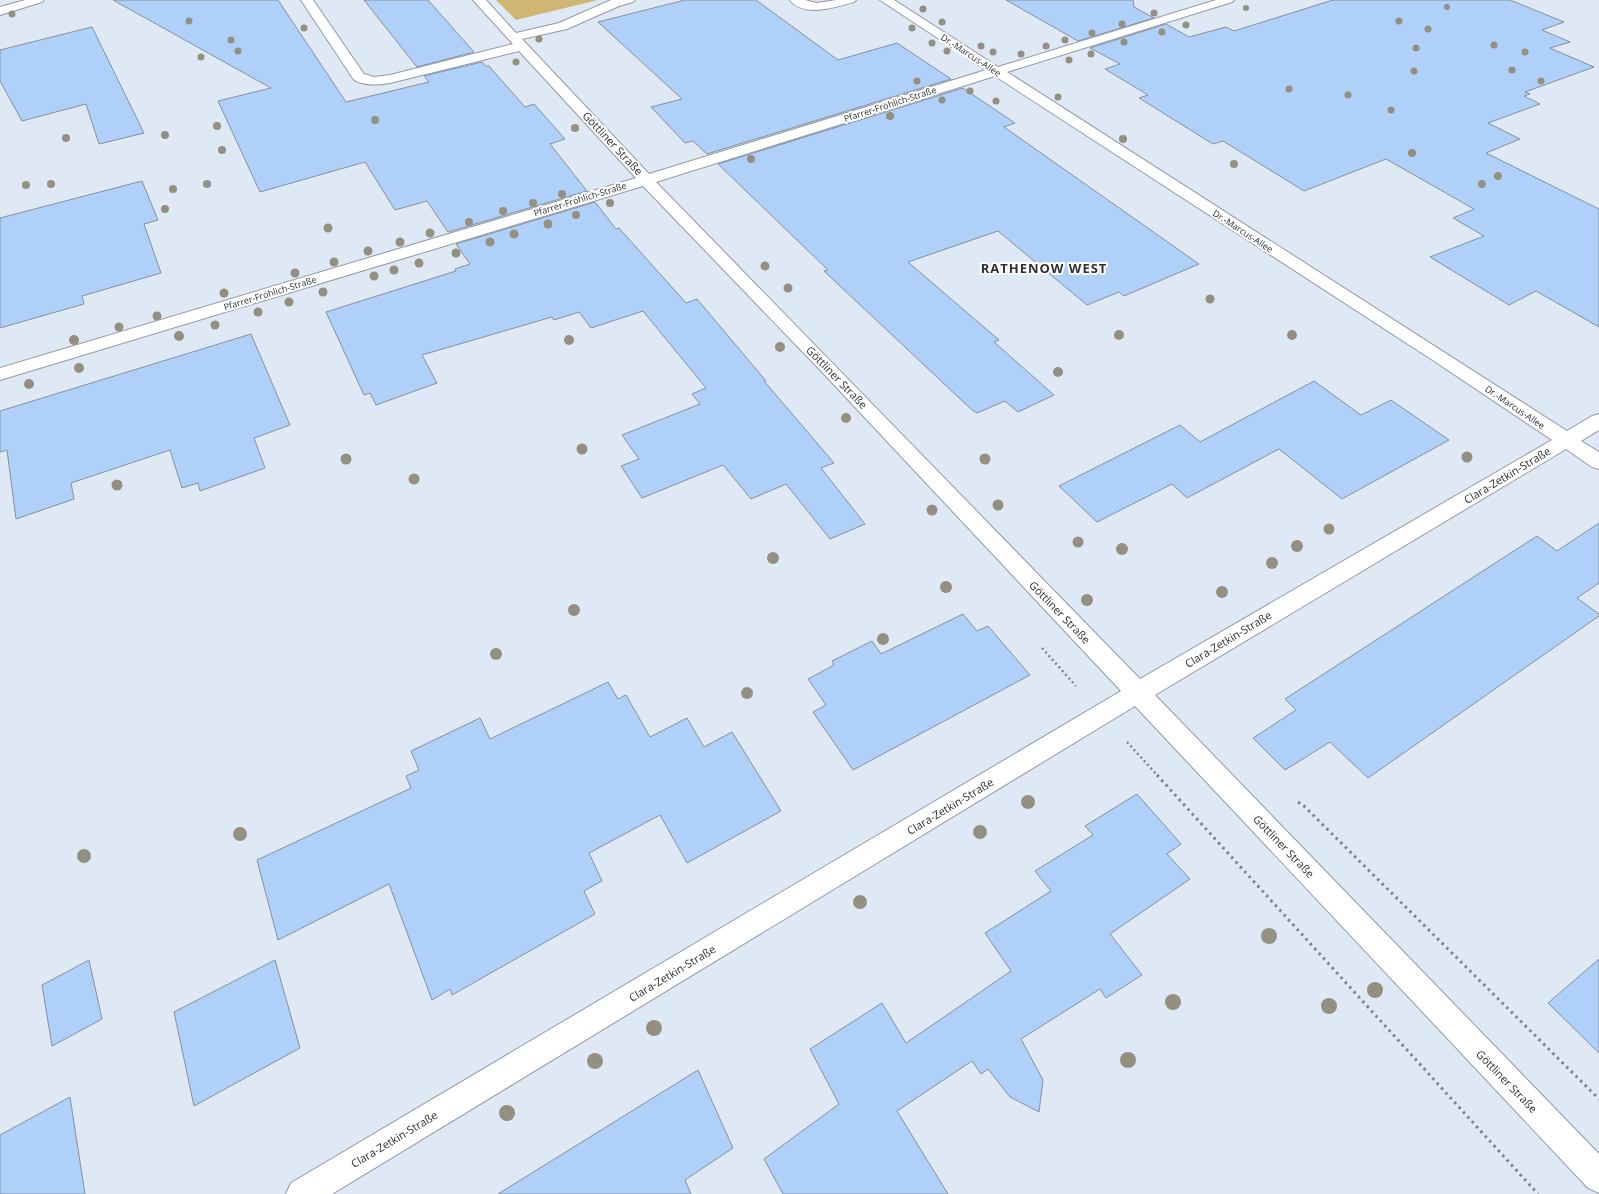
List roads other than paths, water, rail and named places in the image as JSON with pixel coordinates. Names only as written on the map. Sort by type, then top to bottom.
[{"type":"street","points":[[0,10],[38,0]]},
{"type":"street","points":[[308,0],[358,76],[364,80],[372,81],[390,79],[519,42],[563,26],[615,3],[629,0]]},
{"type":"street","name":"Göttliner Straße","points":[[479,0],[646,180],[829,369],[1599,1177]]},
{"type":"street","points":[[796,0],[803,5],[818,8],[850,0]]},
{"type":"street","name":"Dr.-Marcus-Allee","points":[[886,0],[1440,357],[1599,462]]},
{"type":"street","name":"Pfarrer-Fröhlich-Straße","points":[[0,374],[646,180],[994,71],[1228,0]]},
{"type":"street","name":"Clara-Zetkin-Straße","points":[[302,1194],[1075,732],[1137,693],[1599,421]]},
{"type":"district","name":"RATHENOW WEST","points":[[1044,268]]}]
